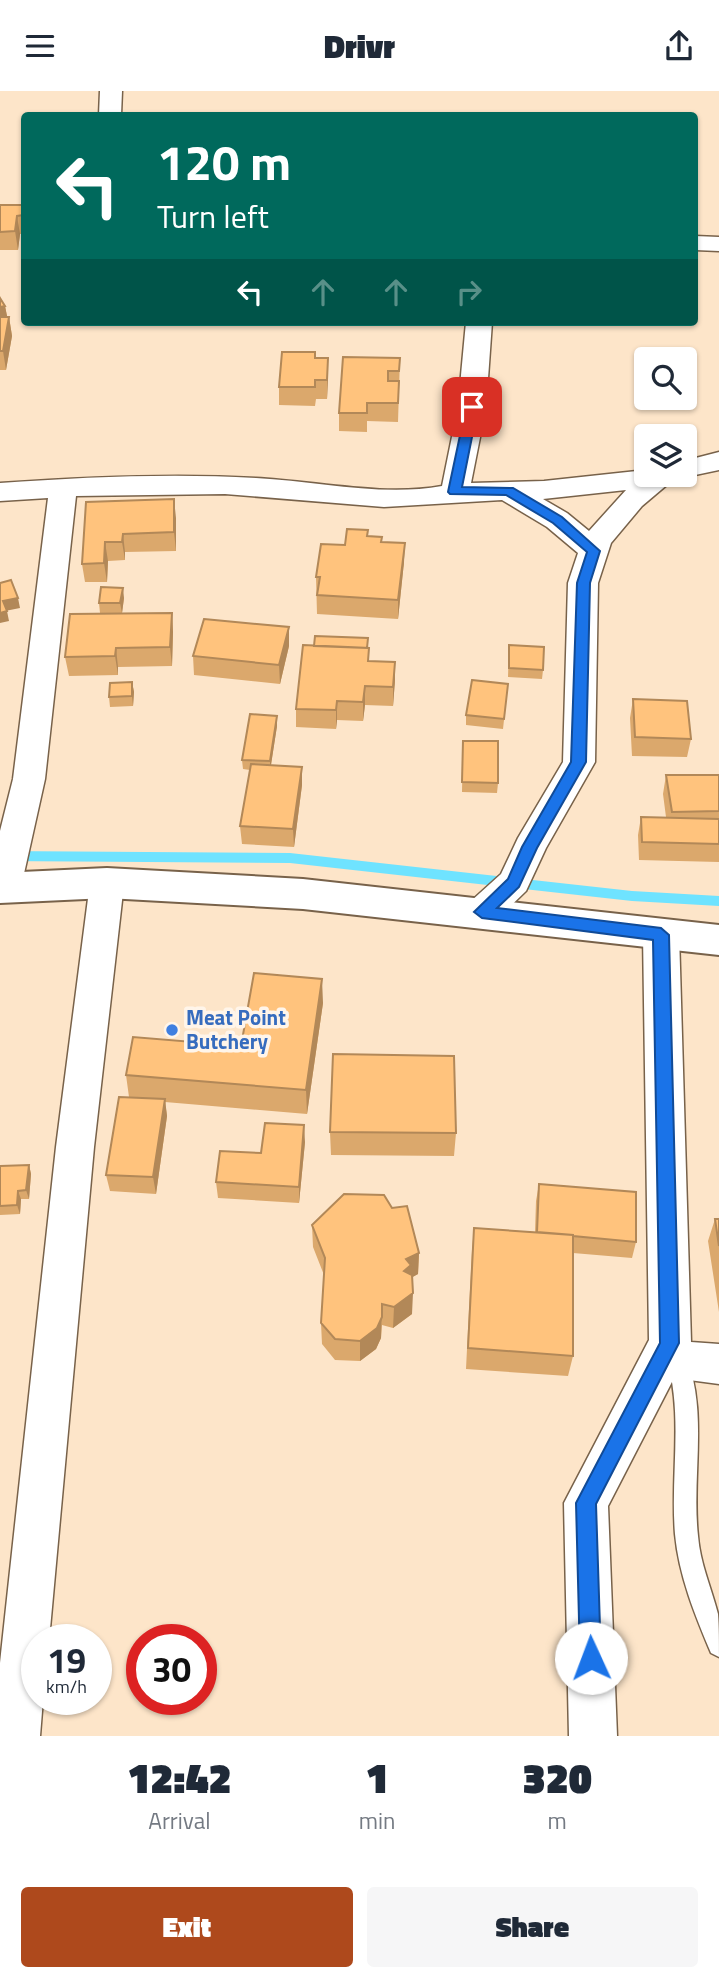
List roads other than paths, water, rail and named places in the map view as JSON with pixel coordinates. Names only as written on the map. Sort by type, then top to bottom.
[{"type":"main road","points":[[2,888],[107,883],[303,894],[719,940]]},
{"type":"street","points":[[110,112],[111,91]]},
{"type":"street","points":[[698,243],[719,244]]},
{"type":"street","points":[[455,492],[472,407],[479,326]]},
{"type":"street","points":[[697,467],[719,461]]},
{"type":"street","points":[[0,492],[143,482],[258,487],[350,495],[429,496],[455,492],[544,491],[634,479]]},
{"type":"street","points":[[482,912],[514,883],[530,847],[579,762],[583,583],[597,540],[632,501],[652,487]]},
{"type":"street","points":[[2,888],[29,779],[64,488]]},
{"type":"street","points":[[508,491],[557,520],[594,551]]},
{"type":"street","points":[[16,1736],[69,1201],[107,883]]},
{"type":"street","points":[[593,1736],[586,1503],[674,1352],[661,935]]},
{"type":"street","points":[[674,1352],[719,1364]]},
{"type":"lane","points":[[674,1352],[687,1416],[686,1533],[697,1588],[719,1645]]},
{"type":"waterway","points":[[0,856],[290,858],[632,896],[719,901]]},
{"type":"place","name":"Meat Point Butchery","points":[[172,1030]]}]
